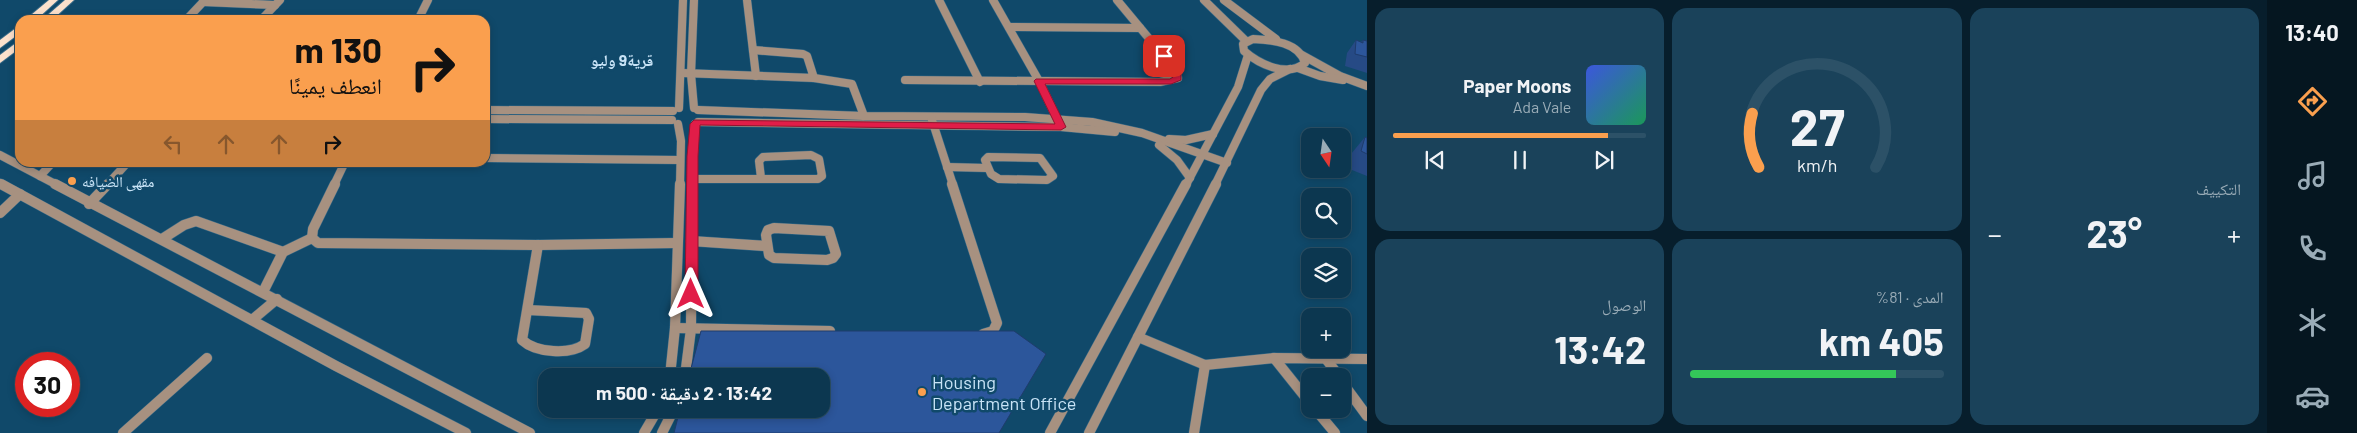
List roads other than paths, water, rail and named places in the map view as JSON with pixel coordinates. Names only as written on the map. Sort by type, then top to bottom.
[{"type":"main road","points":[[36,15],[54,0]]},
{"type":"main road","points":[[53,15],[70,0]]},
{"type":"main road","points":[[0,45],[15,32]]},
{"type":"main road","points":[[0,60],[15,47]]},
{"type":"street","points":[[420,15],[428,0]]},
{"type":"street","points":[[671,368],[675,328],[681,141],[671,116],[676,110],[682,73],[683,0]]},
{"type":"street","points":[[686,368],[691,329],[692,179],[696,123],[701,117],[696,109],[691,74],[694,0]]},
{"type":"street","points":[[746,0],[756,76]]},
{"type":"street","points":[[939,0],[980,82]]},
{"type":"street","points":[[993,0],[1039,81],[1061,127]]},
{"type":"street","points":[[905,80],[1160,82],[1178,78],[1176,71],[1117,0]]},
{"type":"street","points":[[1204,0],[1246,41]]},
{"type":"street","points":[[1224,0],[1256,26],[1282,43],[1353,81],[1367,86]]},
{"type":"street","points":[[191,15],[204,1],[278,3]]},
{"type":"street","points":[[267,15],[278,3]]},
{"type":"street","points":[[1009,27],[1140,28]]},
{"type":"street","points":[[1246,41],[1262,39],[1282,43]]},
{"type":"street","points":[[1246,41],[1243,47],[1248,55],[1272,67],[1294,69],[1320,76],[1353,81]]},
{"type":"street","points":[[753,50],[803,54],[807,56],[814,78]]},
{"type":"street","points":[[1050,433],[1202,157],[1238,88],[1248,55]]},
{"type":"street","points":[[1089,433],[1261,90],[1270,79],[1305,63],[1302,55]]},
{"type":"street","points":[[682,73],[814,78],[852,84],[864,116]]},
{"type":"street","points":[[490,110],[696,109],[864,116],[932,122],[1112,131],[1158,142],[1186,140],[1213,134]]},
{"type":"street","points":[[490,119],[696,123],[932,122],[1057,119],[1116,126],[1225,165]]},
{"type":"street","points":[[932,122],[997,323],[996,328],[988,334],[968,334]]},
{"type":"street","points":[[1158,142],[1177,160],[1190,178]]},
{"type":"street","points":[[0,155],[15,163]]},
{"type":"street","points":[[692,179],[818,179],[822,176],[819,159],[811,155],[763,157],[759,161],[761,178]]},
{"type":"street","points":[[988,157],[1035,157],[1044,160],[1052,176],[1048,180],[999,178],[991,174],[987,168],[985,160],[988,157]]},
{"type":"street","points":[[490,158],[679,160]]},
{"type":"street","points":[[23,167],[89,204],[162,239],[530,433]]},
{"type":"street","points":[[40,176],[48,167]]},
{"type":"street","points":[[89,204],[123,167]]},
{"type":"street","points":[[312,238],[313,228],[342,167]]},
{"type":"street","points":[[947,167],[987,168]]},
{"type":"street","points":[[0,183],[252,320],[466,433]]},
{"type":"street","points":[[0,212],[20,194]]},
{"type":"street","points":[[162,239],[184,225],[196,221],[283,252]]},
{"type":"street","points":[[774,228],[826,230],[831,234],[836,254],[833,258],[826,260],[774,258],[769,255],[766,246],[766,234],[768,230],[774,228]]},
{"type":"street","points":[[312,238],[318,243],[328,245],[538,246],[677,244]]},
{"type":"street","points":[[263,292],[283,252],[312,238]]},
{"type":"street","points":[[691,241],[766,246]]},
{"type":"street","points":[[528,310],[586,313],[589,319],[585,344],[574,350],[531,348],[524,345],[522,340],[538,246]]},
{"type":"street","points":[[252,320],[277,299]]},
{"type":"street","points":[[675,328],[840,332]]},
{"type":"street","points":[[1138,337],[1205,365],[1274,358],[1367,359]]},
{"type":"street","points":[[123,433],[208,358]]},
{"type":"street","points":[[1274,358],[1301,392]]},
{"type":"street","points":[[1326,359],[1333,368]]},
{"type":"street","points":[[1194,433],[1205,365]]},
{"type":"street","points":[[1351,394],[1367,416]]},
{"type":"street","points":[[644,433],[653,418]]},
{"type":"street","points":[[662,433],[670,418]]},
{"type":"street","points":[[1322,418],[1335,433]]},
{"type":"place","name":"مقهى الضيافه","points":[[72,181]]},
{"type":"place","name":"Housing Department Office","points":[[922,392]]},
{"type":"district","name":"قرية9 وليو","points":[[622,59]]}]
